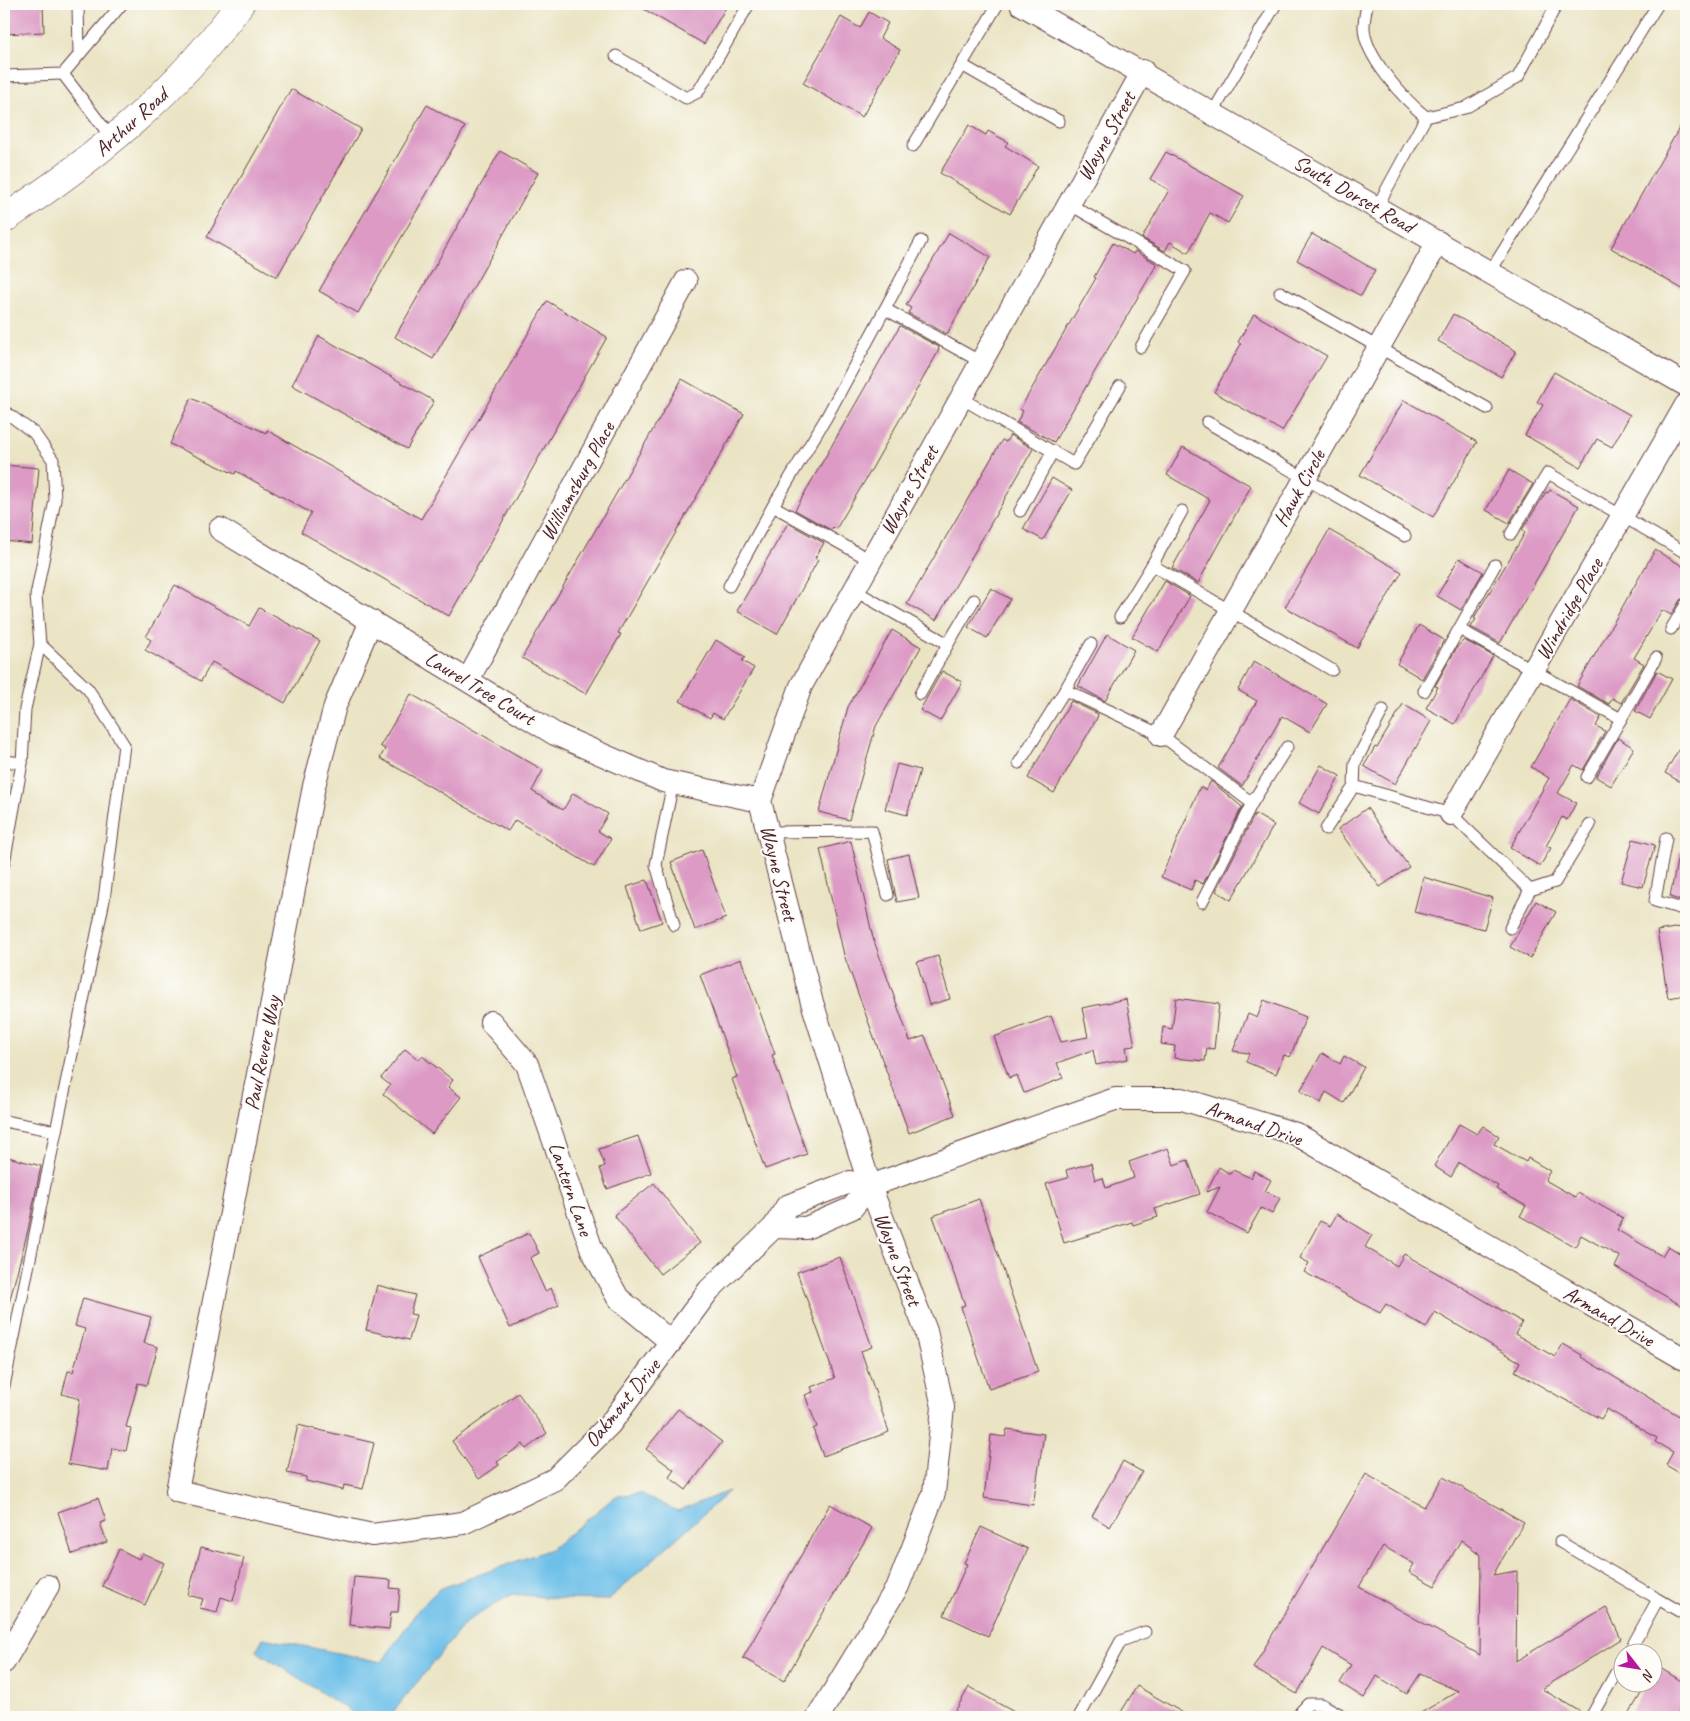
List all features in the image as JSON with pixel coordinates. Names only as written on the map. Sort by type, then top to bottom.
[{"type":"main road","name":"Arthur Road","points":[[4,219],[113,140],[173,84],[240,4]]},
{"type":"street","name":"South Dorset Road","points":[[1021,4],[1213,112],[1686,385]]},
{"type":"street","name":"Wayne Street","points":[[818,1717],[898,1586],[934,1493],[943,1407],[926,1331],[870,1186],[811,999],[760,801],[800,686],[1143,72]]},
{"type":"street","name":"Hawk Circle","points":[[1160,735],[1438,242]]},
{"type":"street","name":"Williamsburg Place","points":[[468,680],[686,281]]},
{"type":"street","name":"Windridge Place","points":[[1451,814],[1686,405]]},
{"type":"street","name":"Laurel Tree Court","points":[[220,529],[555,734],[663,781],[760,801]]},
{"type":"street","name":"Paul Revere Way","points":[[177,1492],[314,786],[335,706],[371,621]]},
{"type":"street","name":"Lantern Lane","points":[[491,1022],[527,1064],[592,1250],[618,1298],[671,1342]]},
{"type":"street","name":"Armand Drive","points":[[870,1186],[1115,1099],[1182,1099],[1296,1134],[1686,1360]]},
{"type":"street","name":"Oakmont Drive","points":[[177,1492],[372,1535],[463,1523],[555,1479],[610,1424],[709,1290],[774,1227],[787,1206],[850,1182],[870,1186]]},
{"type":"street","points":[[4,1662],[48,1586]]},
{"type":"lane","points":[[78,4],[79,54]]},
{"type":"lane","points":[[4,76],[62,74],[122,4]]},
{"type":"lane","points":[[616,56],[686,98],[698,92],[749,4]]},
{"type":"lane","points":[[913,146],[998,4]]},
{"type":"lane","points":[[1213,112],[1276,4]]},
{"type":"lane","points":[[1367,4],[1364,29],[1376,63],[1414,107],[1426,117]]},
{"type":"lane","points":[[1377,207],[1426,117],[1465,108],[1518,78],[1557,4]]},
{"type":"lane","points":[[1490,272],[1658,4]]},
{"type":"lane","points":[[962,64],[1059,121]]},
{"type":"lane","points":[[62,74],[113,140]]},
{"type":"lane","points":[[1069,204],[1185,271],[1141,347]]},
{"type":"lane","points":[[729,586],[773,506],[826,418],[921,241]]},
{"type":"lane","points":[[1280,292],[1488,408]]},
{"type":"lane","points":[[885,309],[981,362]]},
{"type":"lane","points":[[961,398],[1074,464],[1120,386]]},
{"type":"lane","points":[[4,411],[34,433],[53,460],[55,500],[36,596],[40,644],[25,709],[22,763],[4,863]]},
{"type":"lane","points":[[1207,422],[1304,480],[1405,536]]},
{"type":"lane","points":[[1020,511],[1053,451]]},
{"type":"lane","points":[[1511,534],[1548,473],[1686,553]]},
{"type":"lane","points":[[773,506],[870,560]]},
{"type":"lane","points":[[1120,617],[1182,511]]},
{"type":"lane","points":[[1152,564],[1332,670]]},
{"type":"lane","points":[[1424,691],[1495,565]]},
{"type":"lane","points":[[854,590],[948,644]]},
{"type":"lane","points":[[920,694],[974,600]]},
{"type":"lane","points":[[1672,629],[1686,604]]},
{"type":"lane","points":[[1459,629],[1621,718]]},
{"type":"lane","points":[[4,1386],[104,900],[124,745],[88,689],[40,644]]},
{"type":"lane","points":[[1019,764],[1065,690],[1090,644]]},
{"type":"lane","points":[[1587,777],[1656,658]]},
{"type":"lane","points":[[1065,690],[1160,735],[1252,803]]},
{"type":"lane","points":[[1326,829],[1354,786],[1355,763],[1383,710]]},
{"type":"lane","points":[[1202,902],[1252,803],[1286,747]]},
{"type":"lane","points":[[4,761],[22,763]]},
{"type":"lane","points":[[673,783],[656,866],[674,925]]},
{"type":"lane","points":[[1354,786],[1451,814],[1530,890]]},
{"type":"lane","points":[[1510,928],[1530,890],[1555,882],[1590,825]]},
{"type":"lane","points":[[768,832],[872,831],[888,895]]},
{"type":"lane","points":[[1666,838],[1655,901],[1686,910]]},
{"type":"lane","points":[[4,1121],[56,1131]]},
{"type":"lane","points":[[1560,1542],[1686,1615]]},
{"type":"lane","points":[[1633,1644],[1658,1599]]},
{"type":"lane","points":[[1079,1717],[1121,1641],[1145,1632]]},
{"type":"lane","points":[[1591,1717],[1612,1680]]},
{"type":"lane","points":[[1296,1717],[1308,1704],[1321,1704],[1345,1717]]},
{"type":"water","points":[[729,1491],[608,1600],[564,1599],[512,1594],[466,1622],[389,1717],[355,1714],[256,1651],[263,1638],[382,1662],[418,1610],[439,1589],[551,1549],[616,1496],[640,1493],[677,1511]]},
{"type":"building","points":[[4,4],[43,4],[44,32],[4,34]]},
{"type":"building","points":[[635,4],[728,4],[704,44]]},
{"type":"building","points":[[869,12],[888,23],[880,38],[900,50],[862,117],[803,83],[841,17],[860,28]]},
{"type":"building","points":[[291,89],[361,129],[277,277],[207,237]]},
{"type":"building","points":[[427,105],[465,127],[358,313],[319,291]]},
{"type":"building","points":[[1686,116],[1686,291],[1611,248]]},
{"type":"building","points":[[969,125],[986,135],[988,131],[1008,142],[1005,146],[1038,166],[1010,214],[940,173]]},
{"type":"building","points":[[500,151],[538,173],[433,359],[395,337]]},
{"type":"building","points":[[1166,152],[1244,196],[1228,223],[1210,213],[1188,253],[1170,242],[1165,251],[1142,238],[1169,190],[1150,179]]},
{"type":"building","points":[[949,233],[990,257],[947,334],[908,313],[911,308],[906,305]]},
{"type":"building","points":[[1312,234],[1375,270],[1361,296],[1297,260]]},
{"type":"building","points":[[1113,243],[1133,254],[1135,251],[1157,264],[1054,442],[1017,422],[1023,411],[1020,409],[1096,278],[1094,277]]},
{"type":"building","points":[[547,301],[607,337],[449,616],[301,532],[311,513],[236,471],[235,474],[170,444],[191,398],[266,433],[267,430],[421,519]]},
{"type":"building","points":[[1254,314],[1327,356],[1282,431],[1214,392],[1241,344],[1238,342]]},
{"type":"building","points":[[1453,314],[1516,351],[1501,377],[1438,341]]},
{"type":"building","points":[[900,326],[939,347],[938,352],[836,529],[833,527],[831,530],[795,510]]},
{"type":"building","points":[[319,336],[434,401],[407,449],[292,385]]},
{"type":"building","points":[[1554,372],[1630,415],[1612,447],[1597,439],[1580,467],[1525,435],[1543,405],[1537,402]]},
{"type":"building","points":[[682,379],[744,414],[618,633],[621,634],[586,694],[522,658]]},
{"type":"building","points":[[1404,400],[1477,442],[1433,517],[1360,475]]},
{"type":"building","points":[[1010,435],[1033,449],[936,620],[907,604],[1002,440],[1006,442]]},
{"type":"building","points":[[1183,447],[1251,486],[1198,583],[1172,568],[1210,500],[1167,475]]},
{"type":"building","points":[[4,465],[39,468],[32,544],[4,541]]},
{"type":"building","points":[[1509,470],[1533,484],[1509,523],[1486,510]]},
{"type":"building","points":[[1052,478],[1072,490],[1043,540],[1023,529]]},
{"type":"building","points":[[1550,490],[1579,506],[1500,643],[1471,627],[1476,619],[1474,618],[1525,533],[1522,530],[1546,492],[1548,493]]},
{"type":"building","points":[[788,523],[824,543],[815,558],[818,560],[777,634],[737,611]]},
{"type":"building","points":[[1329,530],[1402,572],[1357,648],[1285,607]]},
{"type":"building","points":[[1655,550],[1686,568],[1686,597],[1680,600],[1671,615],[1662,610],[1634,658],[1644,664],[1621,703],[1612,698],[1609,704],[1577,686]]},
{"type":"building","points":[[1459,558],[1483,572],[1461,610],[1437,596]]},
{"type":"building","points":[[1165,581],[1190,596],[1158,652],[1132,637]]},
{"type":"building","points":[[175,585],[249,626],[259,608],[320,641],[285,703],[212,662],[201,681],[145,650],[151,640],[146,637]]},
{"type":"building","points":[[991,588],[1010,599],[987,638],[968,627]]},
{"type":"building","points":[[1419,625],[1444,640],[1422,679],[1397,664]]},
{"type":"building","points":[[892,630],[921,647],[876,726],[849,820],[819,812],[848,707]]},
{"type":"building","points":[[1107,634],[1134,650],[1105,701],[1078,686]]},
{"type":"building","points":[[716,640],[745,657],[742,661],[754,668],[723,719],[713,713],[710,718],[680,701]]},
{"type":"building","points":[[1464,640],[1493,656],[1455,724],[1426,708],[1438,687],[1435,686],[1457,647]]},
{"type":"building","points":[[1254,661],[1327,704],[1310,732],[1282,716],[1242,786],[1218,768],[1257,701],[1238,690]]},
{"type":"building","points":[[942,671],[962,682],[940,721],[920,710]]},
{"type":"building","points":[[1657,671],[1672,679],[1650,719],[1635,711]]},
{"type":"building","points":[[411,694],[543,770],[532,791],[563,810],[573,793],[608,814],[598,831],[611,839],[594,867],[515,820],[508,831],[380,758],[385,749],[380,746]]},
{"type":"building","points":[[1570,699],[1601,717],[1596,726],[1605,731],[1583,770],[1574,765],[1558,793],[1576,803],[1567,820],[1562,817],[1546,846],[1551,848],[1540,866],[1510,848],[1549,778],[1531,767]]},
{"type":"building","points":[[1071,701],[1098,714],[1054,793],[1028,778]]},
{"type":"building","points":[[1403,704],[1431,721],[1395,784],[1364,766]]},
{"type":"building","points":[[1686,737],[1686,785],[1665,773]]},
{"type":"building","points":[[1618,738],[1634,748],[1611,786],[1596,777]]},
{"type":"building","points":[[897,764],[920,770],[907,815],[885,809]]},
{"type":"building","points":[[1321,765],[1340,776],[1319,814],[1299,803]]},
{"type":"building","points":[[1211,781],[1242,807],[1203,884],[1195,880],[1191,890],[1161,877],[1200,787],[1206,790]]},
{"type":"building","points":[[1367,808],[1409,867],[1380,887],[1338,829]]},
{"type":"building","points":[[1255,814],[1274,825],[1231,900],[1216,891]]},
{"type":"building","points":[[1633,839],[1655,845],[1643,887],[1621,882]]},
{"type":"building","points":[[851,841],[873,938],[910,1041],[925,1036],[955,1115],[909,1133],[844,955],[820,849]]},
{"type":"building","points":[[702,850],[726,918],[695,930],[671,862]]},
{"type":"building","points":[[1679,851],[1686,852],[1686,902],[1670,897]]},
{"type":"building","points":[[909,854],[919,898],[897,902],[888,859]]},
{"type":"building","points":[[1423,877],[1493,898],[1484,929],[1414,912]]},
{"type":"building","points":[[647,880],[662,922],[641,929],[627,887]]},
{"type":"building","points":[[1536,901],[1556,912],[1530,958],[1510,947]]},
{"type":"building","points":[[1686,926],[1686,995],[1668,998],[1657,931]]},
{"type":"building","points":[[938,956],[950,999],[929,1005],[917,962]]},
{"type":"building","points":[[741,959],[775,1054],[772,1055],[807,1154],[765,1169],[732,1079],[737,1077],[700,975]]},
{"type":"building","points":[[1176,998],[1219,1004],[1214,1049],[1207,1048],[1205,1061],[1174,1058],[1175,1046],[1161,1044],[1163,1027],[1172,1029]]},
{"type":"building","points":[[1126,999],[1135,1046],[1126,1047],[1128,1059],[1096,1065],[1093,1050],[1057,1063],[1063,1078],[1024,1093],[1017,1075],[1009,1078],[994,1037],[1051,1016],[1061,1042],[1088,1037],[1082,1008]]},
{"type":"building","points":[[1264,1000],[1306,1017],[1290,1057],[1284,1055],[1276,1074],[1246,1062],[1249,1053],[1233,1051],[1248,1014],[1257,1018]]},
{"type":"building","points":[[405,1049],[419,1060],[422,1056],[453,1080],[448,1087],[461,1097],[432,1134],[383,1094],[390,1085],[381,1078]]},
{"type":"building","points":[[1322,1053],[1340,1064],[1344,1056],[1364,1067],[1344,1103],[1326,1092],[1321,1103],[1300,1091]]},
{"type":"building","points":[[1459,1124],[1477,1134],[1483,1126],[1499,1136],[1494,1144],[1526,1162],[1528,1158],[1550,1171],[1545,1180],[1575,1197],[1578,1193],[1623,1218],[1617,1230],[1662,1256],[1668,1246],[1686,1257],[1686,1308],[1615,1267],[1620,1257],[1581,1235],[1575,1247],[1520,1216],[1526,1206],[1496,1189],[1498,1186],[1459,1163],[1451,1177],[1434,1166]]},
{"type":"building","points":[[638,1136],[651,1173],[607,1189],[600,1168],[605,1166],[599,1149]]},
{"type":"building","points":[[1168,1148],[1174,1165],[1188,1160],[1200,1194],[1155,1209],[1158,1217],[1133,1225],[1132,1222],[1064,1243],[1046,1184],[1068,1178],[1066,1170],[1091,1163],[1095,1180],[1103,1178],[1106,1188],[1134,1178],[1129,1162]]},
{"type":"building","points":[[4,1156],[41,1166],[28,1230],[9,1303],[4,1302]]},
{"type":"building","points":[[1219,1167],[1230,1174],[1233,1170],[1251,1178],[1254,1171],[1271,1180],[1265,1191],[1280,1198],[1272,1214],[1261,1208],[1247,1233],[1207,1212],[1220,1187],[1206,1192]]},
{"type":"building","points":[[654,1183],[700,1243],[660,1274],[614,1215]]},
{"type":"building","points":[[979,1199],[1038,1372],[989,1389],[961,1307],[965,1305],[933,1216]]},
{"type":"building","points":[[1337,1214],[1372,1235],[1365,1247],[1397,1266],[1404,1254],[1522,1322],[1515,1334],[1555,1357],[1563,1344],[1582,1355],[1581,1357],[1686,1420],[1686,1477],[1666,1465],[1673,1452],[1655,1442],[1657,1438],[1607,1409],[1601,1419],[1558,1396],[1515,1371],[1520,1362],[1435,1312],[1426,1328],[1386,1304],[1380,1313],[1304,1272],[1309,1263],[1300,1258],[1320,1221],[1330,1226]]},
{"type":"building","points":[[529,1233],[539,1253],[530,1258],[545,1291],[551,1288],[559,1305],[510,1328],[478,1257]]},
{"type":"building","points":[[840,1257],[872,1347],[861,1351],[889,1432],[823,1456],[813,1429],[817,1427],[805,1395],[813,1392],[811,1387],[835,1378],[797,1272]]},
{"type":"building","points":[[377,1285],[415,1295],[410,1314],[416,1315],[409,1340],[366,1330]]},
{"type":"building","points":[[83,1298],[151,1317],[144,1343],[158,1347],[147,1385],[138,1383],[126,1427],[131,1428],[126,1451],[112,1448],[108,1471],[68,1464],[80,1399],[62,1394],[68,1371],[73,1372],[85,1329],[75,1326]]},
{"type":"building","points":[[518,1393],[547,1433],[526,1449],[523,1444],[497,1462],[499,1465],[479,1479],[452,1441]]},
{"type":"building","points":[[678,1409],[722,1442],[686,1490],[669,1477],[674,1470],[646,1449]]},
{"type":"building","points":[[298,1425],[374,1443],[363,1489],[344,1485],[343,1490],[306,1481],[306,1477],[287,1473]]},
{"type":"building","points":[[1007,1429],[1044,1434],[1033,1505],[984,1498],[991,1435],[1005,1437]]},
{"type":"building","points":[[1123,1461],[1142,1472],[1110,1527],[1092,1516]]},
{"type":"building","points":[[1366,1474],[1424,1507],[1443,1477],[1524,1522],[1493,1575],[1517,1571],[1516,1661],[1606,1607],[1621,1639],[1542,1689],[1584,1714],[1584,1717],[1414,1717],[1458,1691],[1420,1674],[1407,1694],[1377,1676],[1364,1698],[1340,1683],[1351,1665],[1323,1648],[1297,1694],[1253,1668]],"holes":[[[1461,1540],[1481,1555],[1480,1655],[1359,1587],[1383,1546],[1414,1564],[1409,1572],[1435,1586]]]},
{"type":"building","points":[[98,1498],[106,1521],[100,1523],[107,1542],[72,1554],[58,1512]]},
{"type":"building","points":[[830,1504],[872,1528],[784,1681],[743,1658]]},
{"type":"building","points":[[981,1527],[1028,1549],[988,1636],[944,1615],[967,1564],[964,1563]]},
{"type":"building","points":[[201,1547],[244,1558],[233,1601],[221,1597],[217,1612],[200,1608],[203,1599],[188,1595]]},
{"type":"building","points":[[119,1549],[139,1559],[142,1553],[164,1563],[145,1605],[102,1586]]},
{"type":"building","points":[[354,1577],[391,1580],[390,1588],[400,1589],[398,1612],[391,1612],[389,1629],[349,1625]]},
{"type":"building","points":[[1662,1669],[1686,1684],[1686,1700],[1676,1717],[1627,1717],[1641,1694],[1662,1694]]},
{"type":"building","points":[[1137,1686],[1190,1717],[1118,1717]]},
{"type":"building","points":[[969,1687],[1023,1717],[952,1717]]}]
